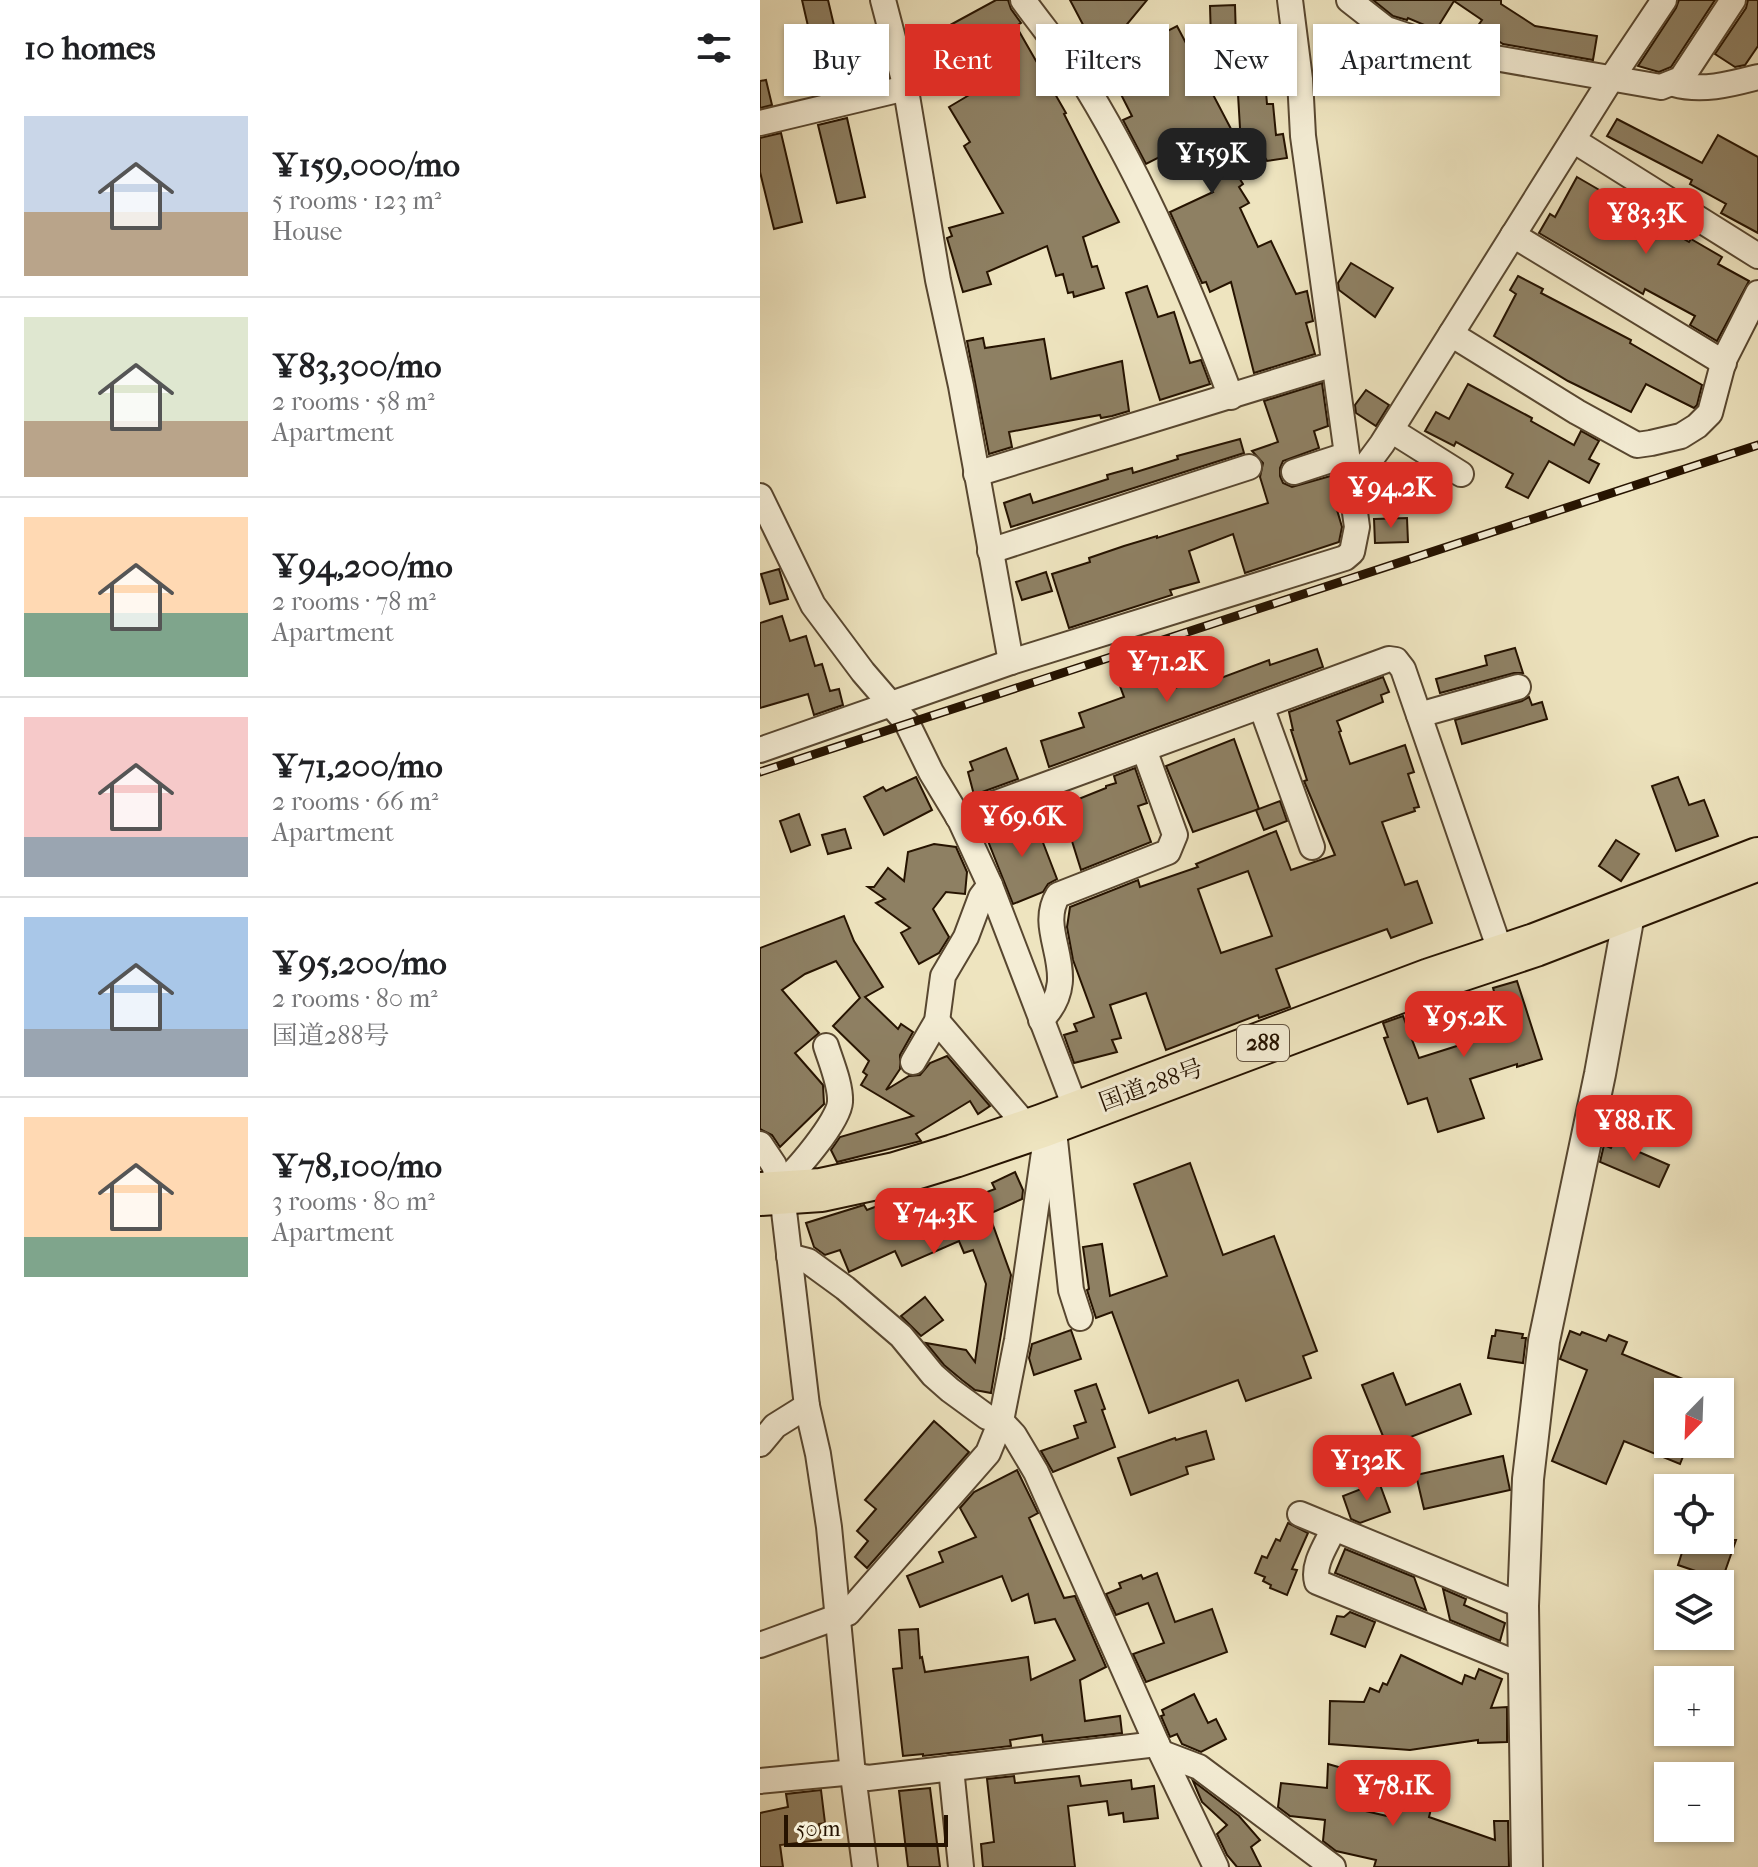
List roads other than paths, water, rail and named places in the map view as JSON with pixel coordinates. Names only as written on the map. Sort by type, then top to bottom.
[{"type":"highway","name":"国道288号","points":[[774,1191],[821,1190],[895,1174],[1050,1122],[1758,859]]},
{"type":"street","points":[[883,0],[905,84]]},
{"type":"street","points":[[1023,0],[1072,66],[1115,136],[1195,303],[1231,397]]},
{"type":"street","points":[[760,750],[1011,662],[1345,558],[1352,552],[1356,537],[1351,486],[1303,136],[1300,79],[1290,0]]},
{"type":"street","points":[[1349,0],[1386,29],[1449,50],[1661,87],[1681,79],[1733,0]]},
{"type":"street","points":[[1351,486],[1366,469],[1664,0]]},
{"type":"street","points":[[1674,84],[1707,87],[1758,77]]},
{"type":"street","points":[[760,123],[905,88]]},
{"type":"street","points":[[907,96],[938,280],[961,386],[1011,662]]},
{"type":"street","points":[[1573,140],[1758,256]]},
{"type":"street","points":[[1513,235],[1724,363]]},
{"type":"street","points":[[1451,334],[1577,412],[1637,445],[1681,436],[1710,413],[1724,363],[1758,293]]},
{"type":"street","points":[[976,474],[1334,364]]},
{"type":"street","points":[[1391,430],[1461,474]]},
{"type":"street","points":[[1294,472],[1346,455]]},
{"type":"street","points":[[990,551],[1249,467]]},
{"type":"street","points":[[760,496],[813,605],[863,672],[907,723],[958,817],[990,885],[1041,1020],[1071,1290],[1080,1318]]},
{"type":"street","points":[[958,817],[1389,659],[1400,663],[1502,956]]},
{"type":"street","points":[[1419,715],[1518,687]]},
{"type":"street","points":[[1261,706],[1312,847]]},
{"type":"street","points":[[1041,1020],[1052,1007],[1059,991],[1061,975],[1050,914],[1058,895],[1168,852],[1175,835],[1144,749]]},
{"type":"street","points":[[913,1062],[937,1021],[940,982],[966,937],[981,897],[990,885]]},
{"type":"street","points":[[1527,1867],[1523,1606],[1528,1479],[1544,1341],[1600,1074],[1630,909]]},
{"type":"street","points":[[937,1021],[1050,1122]]},
{"type":"street","points":[[774,1191],[838,1112],[840,1099],[826,1046]]},
{"type":"street","points":[[760,1645],[848,1613],[988,1453],[1001,1421],[1017,1340],[1050,1122]]},
{"type":"street","points":[[760,1144],[774,1165],[774,1191],[789,1256],[807,1406],[829,1527],[865,1867]]},
{"type":"street","points":[[789,1256],[808,1261],[845,1288],[901,1336],[933,1375],[950,1390],[987,1417],[1001,1421],[1014,1435],[1036,1472],[1216,1867]]},
{"type":"street","points":[[760,1444],[775,1426],[807,1406]]},
{"type":"street","points":[[1300,1514],[1523,1606]]},
{"type":"street","points":[[1334,1528],[1316,1566],[1317,1582],[1523,1666]]},
{"type":"street","points":[[760,1781],[853,1775],[868,1778],[1160,1748],[1199,1767],[1333,1867]]},
{"type":"street","points":[[951,1768],[961,1867]]},
{"type":"railway","points":[[760,772],[1758,445]]}]
